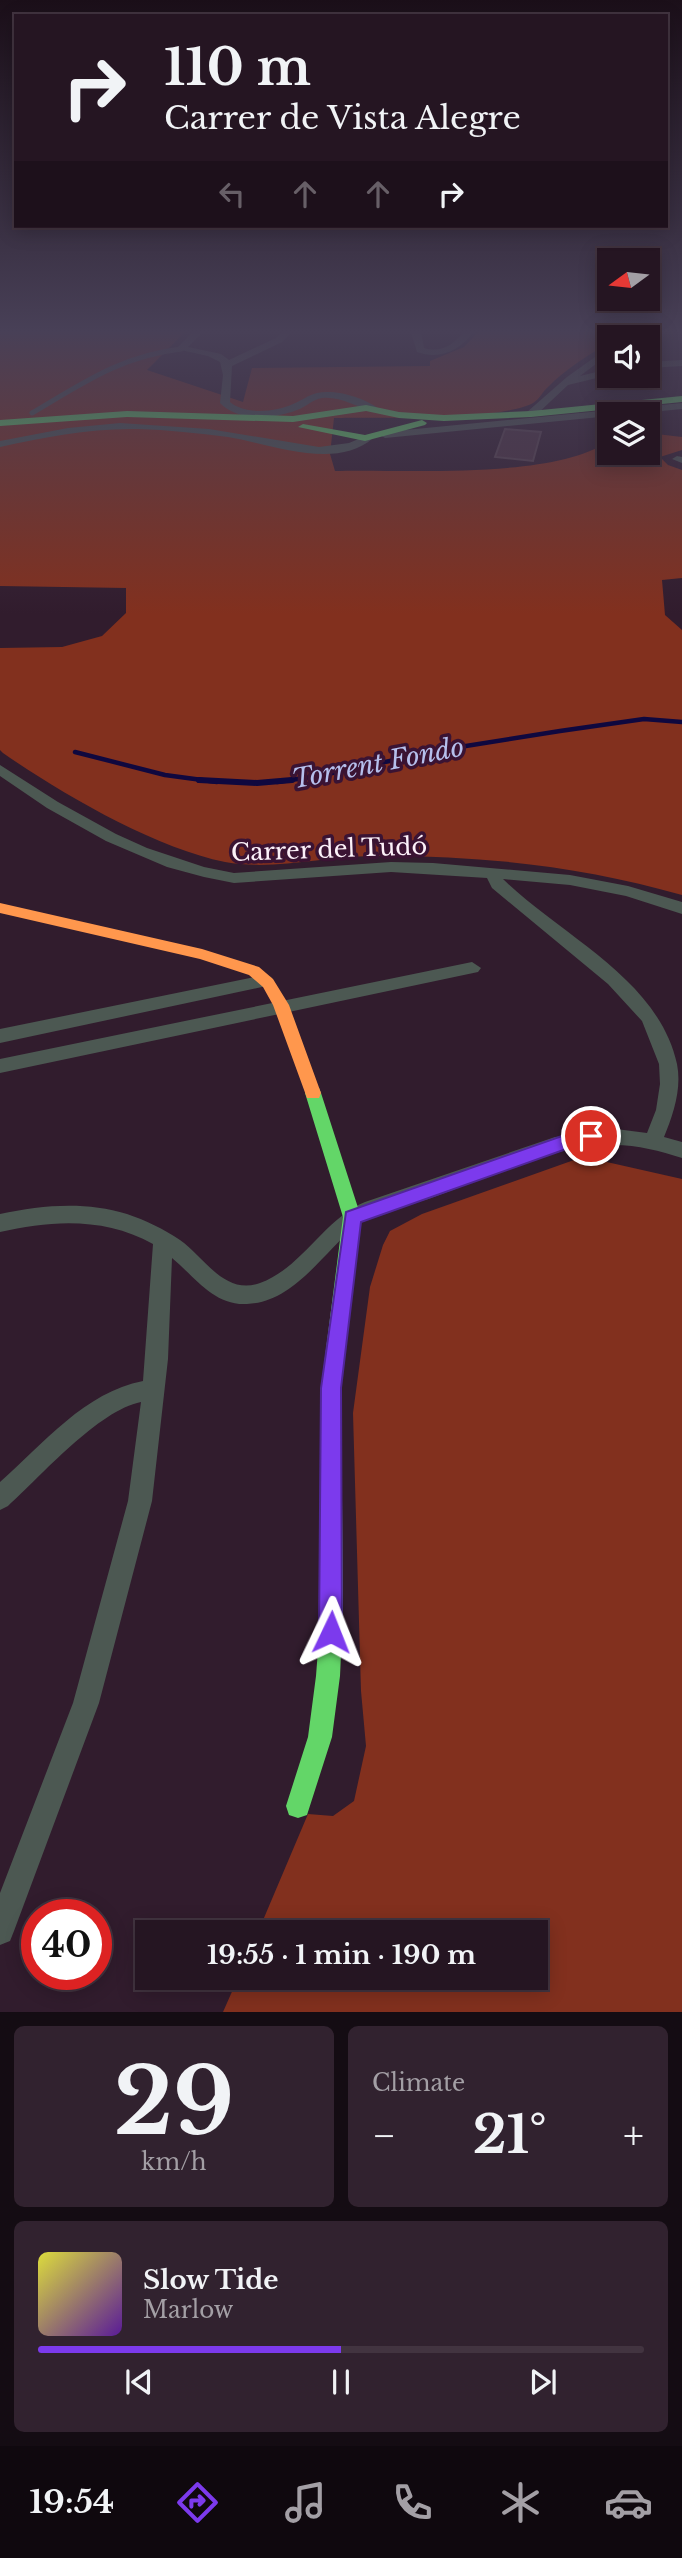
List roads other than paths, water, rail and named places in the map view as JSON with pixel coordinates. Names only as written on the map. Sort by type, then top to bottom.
[{"type":"main road","points":[[233,426],[381,434],[413,426]]},
{"type":"main road","points":[[332,426],[338,433]]},
{"type":"main road","points":[[381,434],[393,426]]},
{"type":"main road","points":[[0,908],[236,963],[254,971],[265,981],[282,1009],[330,1139],[352,1217],[331,1388],[332,1583],[328,1676],[320,1737],[298,1805]]},
{"type":"street","points":[[0,444],[82,429],[136,426],[215,432],[310,450],[352,446],[381,434],[463,426]]},
{"type":"street","points":[[324,449],[337,441],[338,433]]},
{"type":"street","name":"Carrer del Tudó","points":[[0,769],[39,796],[107,835],[177,864],[212,875],[234,878],[391,867],[537,876],[603,886],[682,908]]},
{"type":"street","points":[[492,873],[498,884],[614,980],[650,1018],[668,1063],[669,1084],[665,1110],[653,1141]]},
{"type":"street","points":[[0,1066],[472,968]]},
{"type":"street","points":[[0,1036],[265,981]]},
{"type":"street","points":[[0,1223],[36,1216],[71,1214],[126,1222],[174,1247],[218,1289],[230,1295],[245,1296],[263,1293],[283,1279],[352,1217],[568,1141],[615,1135],[653,1141],[682,1150]]},
{"type":"street","points":[[0,1931],[86,1703],[120,1584],[140,1501],[153,1389],[163,1241]]},
{"type":"street","points":[[0,1498],[97,1410],[122,1395],[153,1389]]},
{"type":"waterway","name":"Torrent Fondo","points":[[289,780],[447,749],[560,731],[644,719],[682,722]]},
{"type":"waterway","name":"Torrent Fondo","points":[[75,752],[165,775],[204,780]]},
{"type":"waterway","name":"Torrent Fondo","points":[[199,780],[204,780]]},
{"type":"waterway","name":"Torrent Fondo","points":[[204,780],[257,783],[289,780]]},
{"type":"waterway","name":"Torrent Fondo","points":[[204,780],[217,782]]},
{"type":"waterway","name":"Torrent Fondo","points":[[277,782],[289,780]]}]
